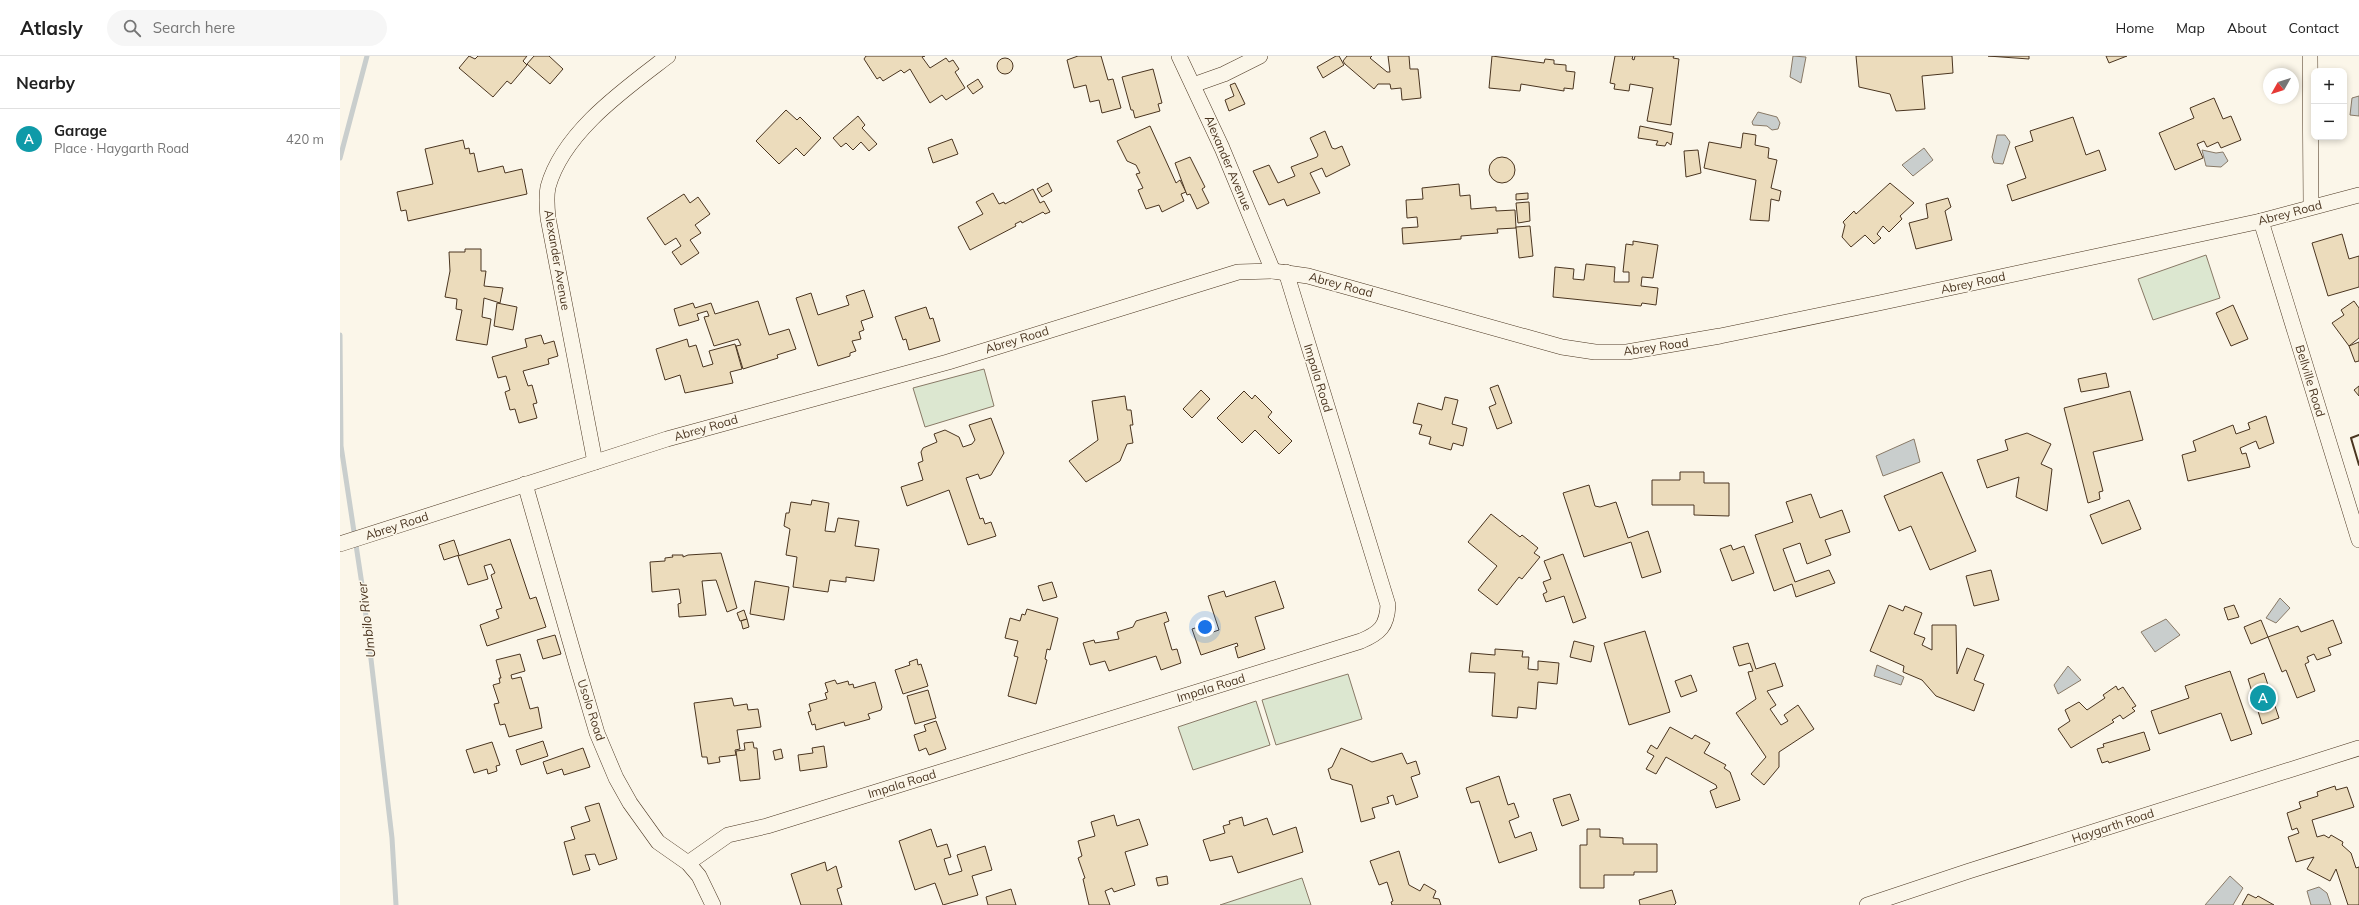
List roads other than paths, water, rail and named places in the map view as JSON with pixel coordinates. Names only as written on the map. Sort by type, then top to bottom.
[{"type":"street","name":"Alexander Avenue","points":[[595,462],[548,218],[548,189],[560,161],[590,121],[668,56]]},
{"type":"street","name":"Alexander Avenue","points":[[1179,56],[1280,272]]},
{"type":"street","points":[[1193,85],[1224,74],[1260,56]]},
{"type":"street","points":[[2310,56],[2311,207]]},
{"type":"street","name":"Abrey Road","points":[[340,544],[595,462],[792,403],[948,362],[1238,272],[1280,272],[1331,281],[1562,347],[1612,353],[1646,350],[1720,336],[2261,221],[2359,195]]},
{"type":"street","name":"Bellville Road","points":[[2261,221],[2359,540]]},
{"type":"street","name":"Impala Road","points":[[688,863],[728,835],[767,826],[1361,641],[1378,633],[1385,624],[1388,605],[1280,272]]},
{"type":"street","name":"Usolo Road","points":[[525,484],[597,733],[630,803],[658,842],[688,863],[699,876],[713,905]]},
{"type":"street","name":"Haygarth Road","points":[[1867,905],[1969,870],[2359,748]]},
{"type":"waterway","name":"Umbilo River","points":[[340,158],[367,56]]},
{"type":"waterway","name":"Umbilo River","points":[[340,335],[341,446],[363,591],[392,838],[396,905]]},
{"type":"place","name":"Garage","points":[[2263,698]]}]
